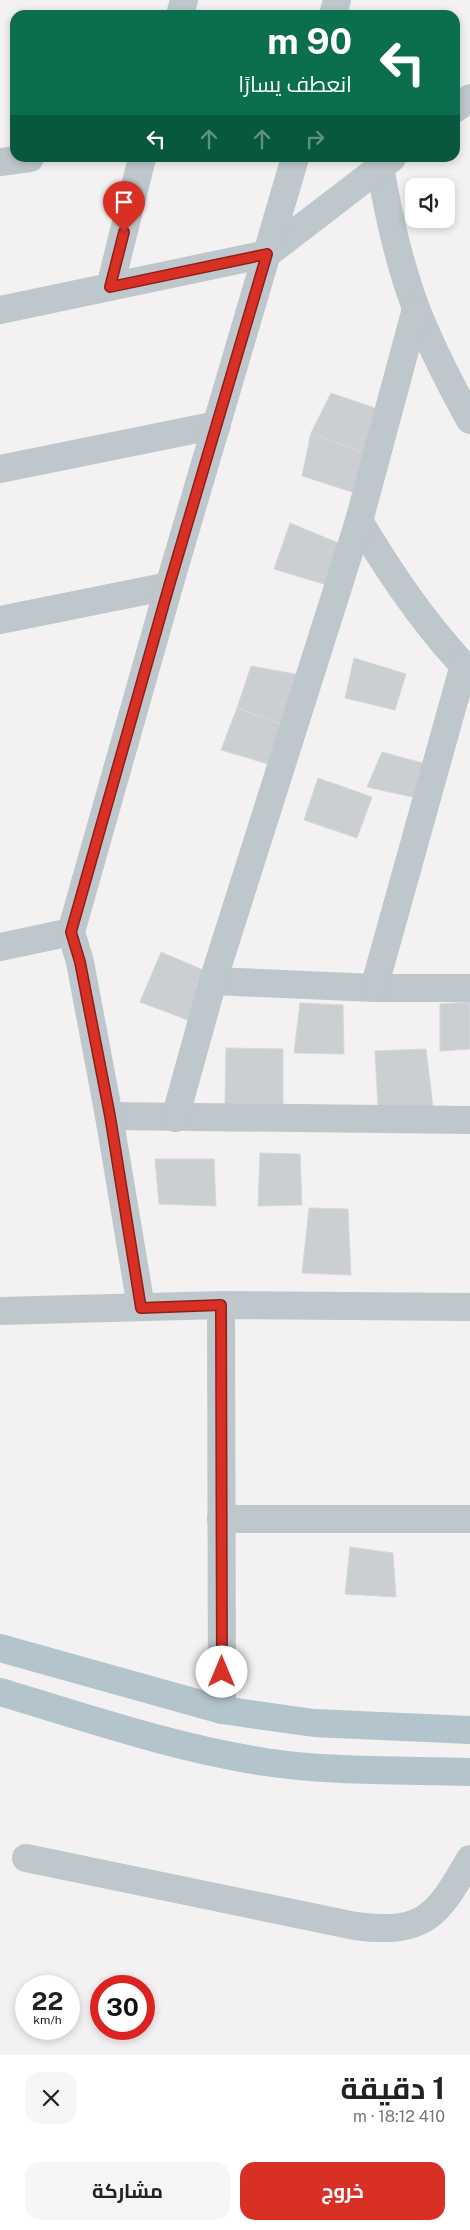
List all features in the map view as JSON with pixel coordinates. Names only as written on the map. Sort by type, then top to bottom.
[{"type":"main road","points":[[0,1648],[222,1710],[314,1724],[470,1730]]},
{"type":"main road","points":[[0,1692],[160,1740],[214,1753],[266,1762],[318,1768],[470,1772]]},
{"type":"street","points":[[460,106],[470,98]]},
{"type":"street","points":[[110,287],[141,162]]},
{"type":"street","points":[[141,1308],[110,1116],[82,971],[71,932],[169,586],[294,162]]},
{"type":"street","points":[[0,310],[267,254],[386,162]]},
{"type":"street","points":[[386,162],[393,233],[416,309],[446,376],[470,420]]},
{"type":"street","points":[[175,1118],[213,981],[359,522],[416,309]]},
{"type":"street","points":[[0,469],[217,425]]},
{"type":"street","points":[[359,522],[407,596],[434,632],[467,668],[374,988]]},
{"type":"street","points":[[0,620],[169,586]]},
{"type":"street","points":[[0,947],[71,932]]},
{"type":"street","points":[[213,981],[374,988],[470,988]]},
{"type":"street","points":[[110,1116],[470,1120]]},
{"type":"street","points":[[221,1305],[222,1710]]},
{"type":"street","points":[[0,1312],[221,1305],[470,1307]]},
{"type":"street","points":[[221,1519],[470,1519]]},
{"type":"street","points":[[26,1858],[355,1926],[384,1930],[410,1926],[433,1914],[450,1894],[470,1859]]},
{"type":"building","points":[[331,393],[381,410],[370,455],[311,433]]},
{"type":"building","points":[[311,433],[370,455],[355,493],[302,476]]},
{"type":"building","points":[[290,523],[343,545],[327,585],[274,569]]},
{"type":"building","points":[[354,658],[406,674],[395,710],[345,698]]},
{"type":"building","points":[[251,666],[306,676],[288,727],[237,708]]},
{"type":"building","points":[[237,708],[288,727],[275,766],[221,750]]},
{"type":"building","points":[[382,752],[430,765],[421,799],[367,787]]},
{"type":"building","points":[[318,778],[372,797],[357,838],[304,820]]},
{"type":"building","points":[[161,952],[208,972],[193,1022],[140,1002]]},
{"type":"building","points":[[470,1002],[470,1049],[440,1051],[440,1004]]},
{"type":"building","points":[[300,1003],[343,1005],[344,1054],[294,1053]]},
{"type":"building","points":[[226,1048],[283,1049],[283,1105],[225,1104]]},
{"type":"building","points":[[426,1049],[433,1107],[378,1106],[375,1051]]},
{"type":"building","points":[[260,1153],[300,1154],[302,1205],[258,1206]]},
{"type":"building","points":[[155,1159],[214,1159],[216,1206],[159,1204]]},
{"type":"building","points":[[309,1208],[348,1209],[351,1275],[302,1273]]},
{"type":"building","points":[[350,1547],[393,1553],[396,1597],[345,1594]]},
{"type":"route","points":[[124,232],[110,287],[267,254],[169,586],[71,932],[80,962],[110,1116],[141,1308],[221,1305],[222,1672]]}]
